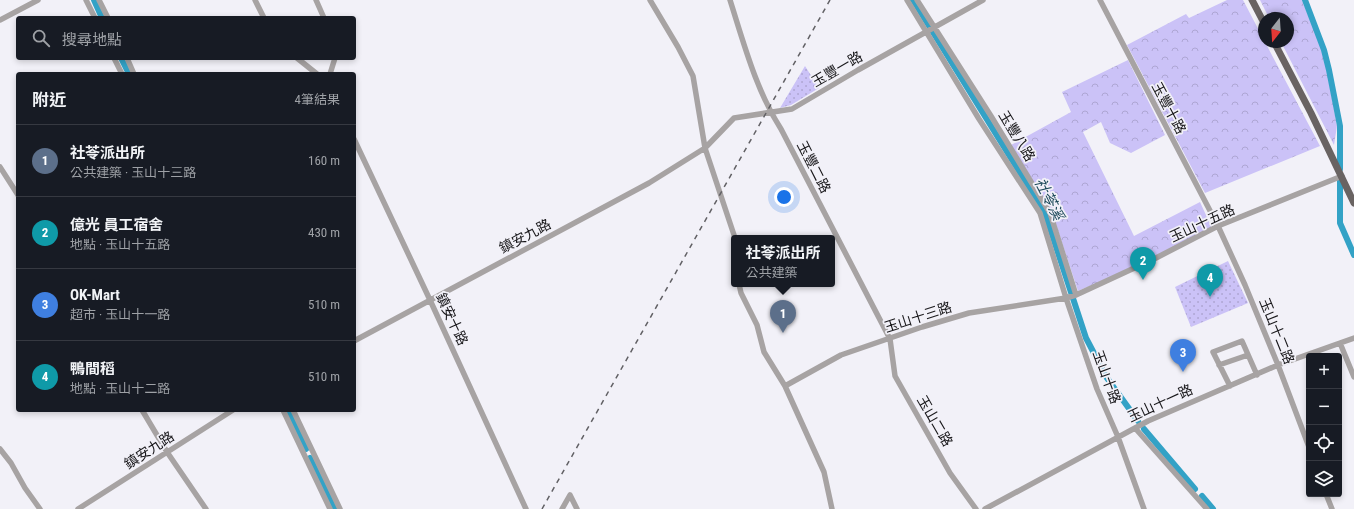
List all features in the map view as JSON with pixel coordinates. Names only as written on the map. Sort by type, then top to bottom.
[{"type":"main road","points":[[1252,0],[1258,12]]},
{"type":"main road","points":[[1277,48],[1342,176],[1354,203]]},
{"type":"street","points":[[0,20],[38,0]]},
{"type":"street","points":[[86,0],[94,16]]},
{"type":"street","points":[[99,0],[107,16]]},
{"type":"street","points":[[255,0],[263,16]]},
{"type":"street","points":[[316,0],[323,16]]},
{"type":"street","points":[[650,0],[678,47],[693,76],[705,148],[734,235]]},
{"type":"street","name":"玉豐二路","points":[[730,0],[758,83],[770,112],[781,129],[890,339]]},
{"type":"street","points":[[907,0],[930,30],[979,119],[1040,214],[1071,296]]},
{"type":"street","name":"玉豐八路","points":[[918,0],[930,30],[991,116],[1050,213],[1071,296]]},
{"type":"street","name":"玉豐一路","points":[[705,148],[734,118],[792,109],[983,0]]},
{"type":"street","name":"玉豐十路","points":[[1100,0],[1218,226]]},
{"type":"street","points":[[115,60],[121,72]]},
{"type":"street","points":[[128,60],[133,72]]},
{"type":"street","points":[[300,60],[314,72]]},
{"type":"street","points":[[331,72],[334,60]]},
{"type":"street","name":"鎮安十路","points":[[356,143],[526,509]]},
{"type":"street","name":"鎮安九路","points":[[356,340],[649,183],[705,148]]},
{"type":"street","points":[[0,167],[16,192]]},
{"type":"street","name":"玉山十五路","points":[[1071,296],[1156,258],[1218,226],[1342,176]]},
{"type":"street","name":"玉山十二路","points":[[1218,226],[1242,277],[1306,439]]},
{"type":"street","points":[[740,287],[757,325],[764,352],[785,386],[824,472],[832,509]]},
{"type":"street","name":"玉山十三路","points":[[785,386],[841,355],[922,327],[970,313],[1071,296]]},
{"type":"street","name":"玉山十路","points":[[1071,296],[1097,389],[1118,436],[1144,509]]},
{"type":"street","name":"玉山十一路","points":[[985,509],[1148,420],[1278,365],[1354,338]]},
{"type":"street","name":"玉山二路","points":[[890,339],[895,376],[950,473],[976,509]]},
{"type":"street","points":[[1230,386],[1218,365],[1213,352],[1242,341],[1256,375]]},
{"type":"street","points":[[1340,343],[1354,377]]},
{"type":"street","points":[[1218,365],[1248,355]]},
{"type":"street","points":[[143,412],[167,452],[206,509]]},
{"type":"street","name":"鎮安九路","points":[[78,509],[228,412]]},
{"type":"street","points":[[284,412],[330,509]]},
{"type":"street","points":[[294,412],[340,509]]},
{"type":"street","points":[[1135,428],[1207,509]]},
{"type":"street","points":[[0,449],[11,463],[25,488],[40,509]]},
{"type":"street","points":[[562,509],[570,495],[577,509]]},
{"type":"street","points":[[1327,497],[1332,509]]},
{"type":"green space","points":[[1227,0],[1243,0],[1258,29],[1258,48],[1268,48],[1320,146],[1205,193],[1127,45],[1186,14],[1189,18]]},
{"type":"green space","points":[[1260,0],[1302,0],[1324,55],[1337,126],[1334,145],[1284,48],[1294,48],[1294,12],[1266,12]]},
{"type":"green space","points":[[1128,60],[1165,135],[1131,153],[1110,143],[1101,122],[1083,132],[1134,236],[1200,202],[1212,228],[1154,258],[1078,291],[1052,212],[1011,145],[1071,112],[1062,92]]},
{"type":"green space","points":[[805,66],[819,88],[791,105],[780,108]]},
{"type":"green space","points":[[1228,261],[1248,303],[1191,327],[1175,287]]},
{"type":"waterway","points":[[94,0],[101,16]]},
{"type":"waterway","name":"社苓溪","points":[[913,0],[1045,213],[1086,338],[1107,378],[1138,421]]},
{"type":"waterway","points":[[1305,0],[1324,50],[1329,70],[1340,126],[1340,169]]},
{"type":"waterway","points":[[122,60],[128,72]]},
{"type":"waterway","points":[[1340,179],[1340,223],[1354,255]]},
{"type":"waterway","points":[[289,412],[306,449]]},
{"type":"waterway","name":"社苓溪","points":[[1144,429],[1195,489]]},
{"type":"waterway","points":[[310,458],[335,509]]},
{"type":"waterway","name":"社苓溪","points":[[1202,496],[1213,509]]},
{"type":"railway","points":[[542,509],[830,0]]},
{"type":"place","name":"億光 員工宿舍","points":[[1143,280]]},
{"type":"place","name":"鴨間稻","points":[[1210,297]]},
{"type":"place","name":"社苓派出所","points":[[783,333]]},
{"type":"place","name":"OK-Mart","points":[[1183,372]]}]
